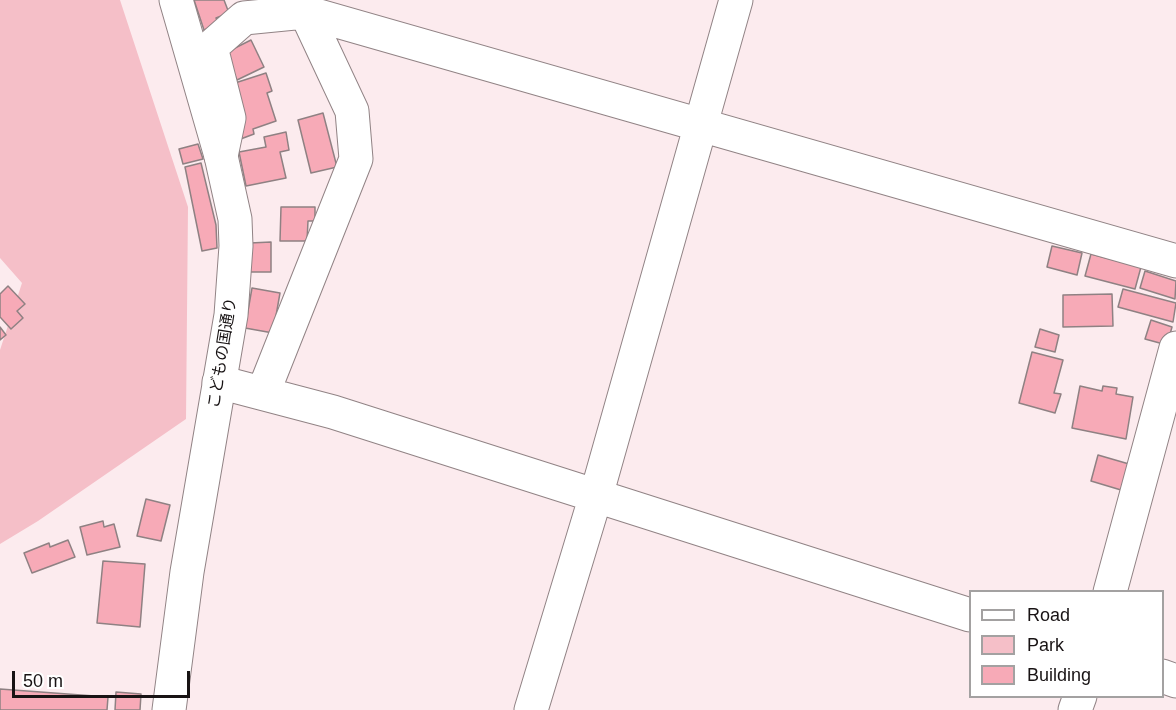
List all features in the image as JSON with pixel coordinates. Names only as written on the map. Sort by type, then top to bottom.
[{"type":"street","name":"こどもの国通り","points":[[169,710],[187,572],[231,315],[236,246],[235,219],[222,156],[176,0]]},
{"type":"street","points":[[531,710],[596,495],[736,0]]},
{"type":"street","points":[[222,156],[229,118],[211,47],[244,18],[302,6],[700,125],[1176,261]]},
{"type":"street","points":[[263,393],[356,159],[352,111],[302,6]]},
{"type":"street","points":[[1110,590],[1176,348]]},
{"type":"street","points":[[219,382],[263,393],[596,495],[969,615]]},
{"type":"green space","points":[[0,0],[120,0],[188,207],[186,419],[38,521],[0,544],[0,350],[22,283],[0,258]]},
{"type":"building","points":[[194,0],[224,0],[229,13],[216,18],[219,25],[204,30]]},
{"type":"building","points":[[251,40],[264,67],[237,80],[225,53]]},
{"type":"building","points":[[266,73],[272,91],[267,93],[276,121],[253,129],[254,134],[238,140],[235,83]]},
{"type":"building","points":[[323,113],[337,167],[311,173],[298,120]]},
{"type":"building","points":[[286,132],[289,150],[280,152],[286,178],[246,186],[239,152],[266,147],[264,137]]},
{"type":"building","points":[[198,144],[203,159],[183,164],[179,149]]},
{"type":"building","points":[[201,163],[216,225],[217,248],[202,251],[185,167]]},
{"type":"building","points":[[281,207],[315,207],[315,221],[308,221],[307,241],[280,241]]},
{"type":"building","points":[[271,242],[271,272],[250,272],[250,243]]},
{"type":"building","points":[[1052,246],[1082,253],[1077,275],[1047,267]]},
{"type":"building","points":[[1091,254],[1141,267],[1135,289],[1085,276]]},
{"type":"building","points":[[1145,271],[1176,281],[1175,299],[1140,288]]},
{"type":"building","points":[[8,286],[25,304],[17,311],[23,318],[11,329],[0,317],[0,294]]},
{"type":"building","points":[[252,288],[280,293],[273,333],[245,328]]},
{"type":"building","points":[[1123,289],[1176,303],[1173,322],[1118,307]]},
{"type":"building","points":[[1112,294],[1113,326],[1063,327],[1063,295]]},
{"type":"building","points":[[1151,320],[1172,327],[1167,345],[1145,339]]},
{"type":"building","points":[[0,327],[6,335],[0,340]]},
{"type":"building","points":[[1040,329],[1059,335],[1055,352],[1035,347]]},
{"type":"building","points":[[1032,352],[1063,360],[1054,393],[1061,394],[1055,413],[1019,403]]},
{"type":"building","points":[[1080,386],[1102,391],[1103,386],[1117,388],[1116,394],[1133,397],[1126,439],[1072,428]]},
{"type":"building","points":[[1098,455],[1129,464],[1121,490],[1091,481]]},
{"type":"building","points":[[146,499],[170,505],[161,541],[137,536]]},
{"type":"building","points":[[103,521],[104,527],[114,524],[120,547],[87,555],[80,527]]},
{"type":"building","points":[[68,540],[75,557],[32,573],[24,553],[49,543],[50,547]]},
{"type":"building","points":[[103,561],[145,564],[140,627],[97,623]]},
{"type":"building","points":[[0,689],[108,697],[107,710],[0,710]]},
{"type":"building","points":[[116,692],[141,694],[140,710],[115,710]]}]
